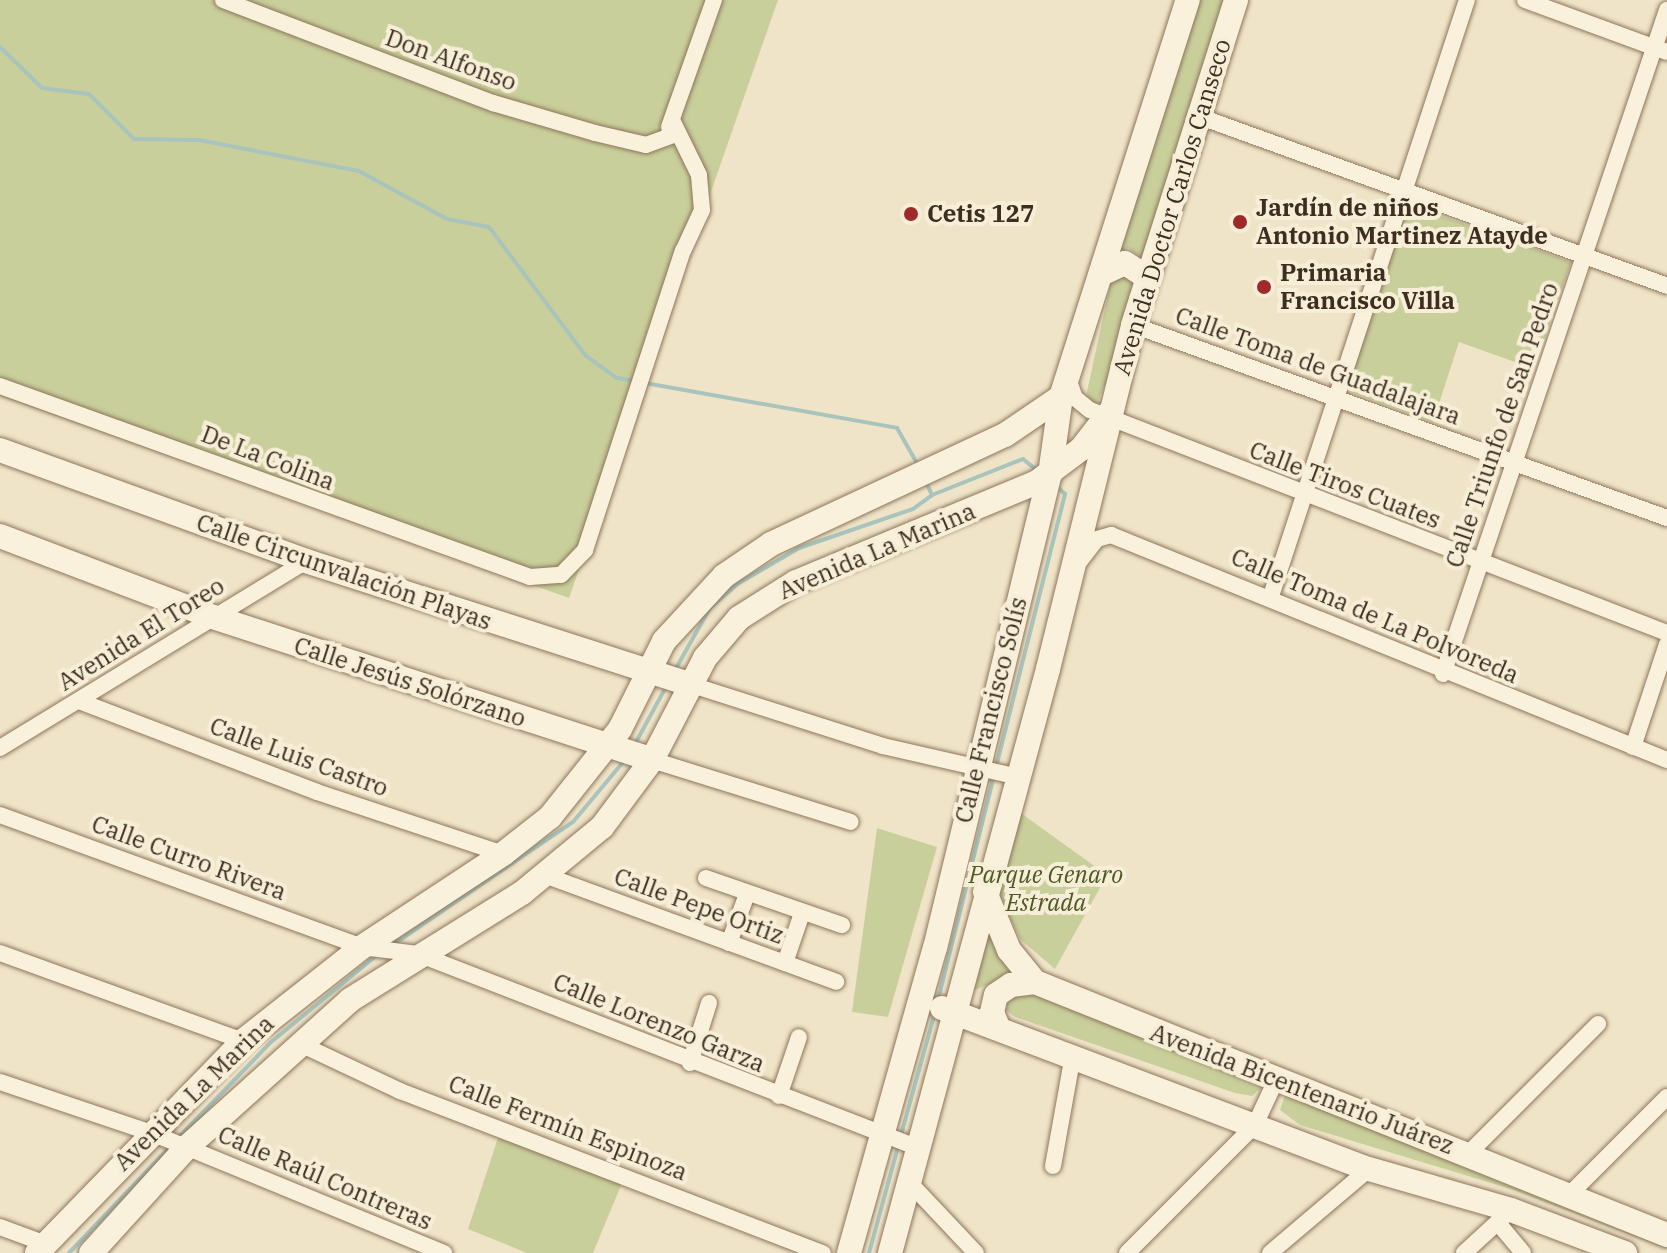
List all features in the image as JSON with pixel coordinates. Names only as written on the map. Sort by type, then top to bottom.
[{"type":"main road","name":"Avenida Doctor Carlos Canseco","points":[[1064,388],[1188,0]]},
{"type":"main road","name":"Avenida Doctor Carlos Canseco","points":[[1109,413],[1133,325],[1236,0]]},
{"type":"main road","points":[[1101,274],[1125,263],[1148,278]]},
{"type":"main road","name":"Calle Francisco Solís","points":[[849,1253],[921,1000],[1049,480],[1064,388]]},
{"type":"main road","name":"Avenida La Marina","points":[[42,1248],[149,1132],[243,1041],[362,947],[503,854],[550,817],[607,746],[679,621],[748,556],[988,444],[1064,388]]},
{"type":"main road","name":"Calle Francisco Solís","points":[[890,1253],[1076,555],[1109,413]]},
{"type":"main road","name":"Avenida La Marina","points":[[91,1253],[187,1147],[298,1043],[378,978],[547,876],[602,827],[652,760],[719,639],[760,602],[1049,480],[1081,449],[1109,413]]},
{"type":"main road","name":"Calle Circunvalación Playas","points":[[0,450],[306,561],[692,685]]},
{"type":"main road","name":"Calle Jesús Solórzano","points":[[0,536],[213,617],[607,746]]},
{"type":"main road","points":[[607,746],[652,760]]},
{"type":"main road","name":"Avenida Bicentenario Juárez","points":[[984,891],[1009,950],[1035,982],[1667,1235]]},
{"type":"main road","points":[[998,1027],[992,1012],[996,995],[1011,985],[1035,982]]},
{"type":"main road","name":"Avenida Bicentenario Juárez","points":[[921,1000],[1369,1169],[1505,1217],[1624,1253]]},
{"type":"street","name":"Don Alfonso","points":[[223,0],[493,103],[640,144],[672,131]]},
{"type":"street","points":[[672,131],[714,0]]},
{"type":"street","points":[[1271,596],[1467,0]]},
{"type":"street","points":[[1525,0],[1661,49]]},
{"type":"street","name":"Calle Triunfo de San Pedro","points":[[1443,674],[1584,256],[1661,49],[1667,10]]},
{"type":"street","points":[[1198,116],[1667,286]]},
{"type":"street","name":"De La Colina","points":[[0,386],[520,571],[565,562],[589,528],[694,225],[691,185],[672,131]]},
{"type":"street","name":"Calle Toma de Guadalajara","points":[[1133,325],[1667,518]]},
{"type":"street","name":"Calle Tiros Cuates","points":[[1064,388],[1082,406],[1109,413],[1480,565],[1667,633]]},
{"type":"street","name":"Calle Toma de La Polvoreda","points":[[1076,555],[1097,539],[1111,535],[1271,596],[1443,674],[1667,760]]},
{"type":"street","name":"Avenida El Toreo","points":[[0,748],[306,561]]},
{"type":"street","points":[[1633,747],[1667,644]]},
{"type":"street","points":[[692,685],[883,746],[1018,777]]},
{"type":"street","name":"Calle Luis Castro","points":[[79,701],[317,792],[503,854]]},
{"type":"street","points":[[652,760],[851,822]]},
{"type":"street","name":"Calle Curro Rivera","points":[[0,815],[362,947]]},
{"type":"street","name":"Calle Pepe Ortiz","points":[[547,876],[836,982]]},
{"type":"street","points":[[706,878],[842,925]]},
{"type":"street","points":[[729,943],[747,894]]},
{"type":"street","points":[[785,963],[802,913]]},
{"type":"street","points":[[362,947],[418,954]]},
{"type":"street","points":[[0,953],[243,1041]]},
{"type":"street","name":"Calle Lorenzo Garza","points":[[418,954],[690,1063],[919,1148]]},
{"type":"street","points":[[690,1063],[709,1003]]},
{"type":"street","points":[[1468,1154],[1598,1024]]},
{"type":"street","points":[[779,1096],[799,1037]]},
{"type":"street","name":"Calle Fermín Espinoza","points":[[298,1043],[400,1091],[823,1253]]},
{"type":"street","points":[[1053,1166],[1073,1055]]},
{"type":"street","points":[[1127,1253],[1255,1125],[1276,1080]]},
{"type":"street","name":"Calle Raúl Contreras","points":[[0,1082],[149,1132],[444,1253]]},
{"type":"street","points":[[1568,1196],[1667,1097]]},
{"type":"street","points":[[1270,1253],[1369,1169]]},
{"type":"street","points":[[910,1183],[976,1253]]},
{"type":"street","points":[[1464,1253],[1505,1217],[1523,1253]]},
{"type":"street","points":[[0,1227],[42,1248]]},
{"type":"green space","points":[[0,0],[778,0],[569,598],[0,396]]},
{"type":"green space","points":[[1197,0],[1231,0],[1144,259],[1128,248],[1116,253]]},
{"type":"green space","points":[[1408,204],[1571,262],[1534,369],[1459,342],[1433,422],[1345,390]]},
{"type":"green space","points":[[1122,269],[1135,279],[1116,360],[1096,405],[1085,401],[1112,276]]},
{"type":"green space","name":"Parque Genaro Estrada","points":[[1018,811],[1107,875],[1055,969],[1021,940],[997,893]]},
{"type":"green space","points":[[877,828],[937,847],[888,1017],[852,1012]]},
{"type":"green space","points":[[987,927],[1013,975],[974,990]]},
{"type":"green space","points":[[1024,988],[1261,1078],[1263,1086],[1252,1096],[1235,1093],[1015,1017],[1006,1010],[1009,997]]},
{"type":"green space","points":[[1285,1095],[1667,1235],[1667,1249],[1511,1189],[1300,1125],[1280,1110]]},
{"type":"green space","points":[[498,1138],[624,1178],[593,1253],[527,1253],[468,1229]]},
{"type":"waterway","points":[[0,47],[42,88],[89,94],[134,139],[199,140],[359,171],[447,219],[489,227],[585,355],[617,378],[636,381]]},
{"type":"waterway","points":[[645,383],[897,428],[918,465]]},
{"type":"waterway","points":[[932,495],[1023,459],[1039,472]]},
{"type":"waterway","points":[[675,670],[710,608],[739,583],[799,548],[913,509],[932,495],[925,480]]},
{"type":"waterway","points":[[996,767],[1065,494],[1055,485]]},
{"type":"waterway","points":[[635,744],[667,685]]},
{"type":"waterway","points":[[391,946],[573,822],[624,761]]},
{"type":"waterway","points":[[938,1000],[994,775]]},
{"type":"waterway","points":[[178,1138],[270,1043],[377,955]]},
{"type":"waterway","points":[[901,1135],[935,1012]]},
{"type":"waterway","points":[[869,1253],[899,1143]]},
{"type":"waterway","points":[[69,1253],[172,1145]]},
{"type":"place","name":"Cetis 127","points":[[911,214]]},
{"type":"place","name":"Jardín de niños Antonio Martinez Atayde","points":[[1240,222]]},
{"type":"place","name":"Primaria Francisco Villa","points":[[1264,287]]}]
